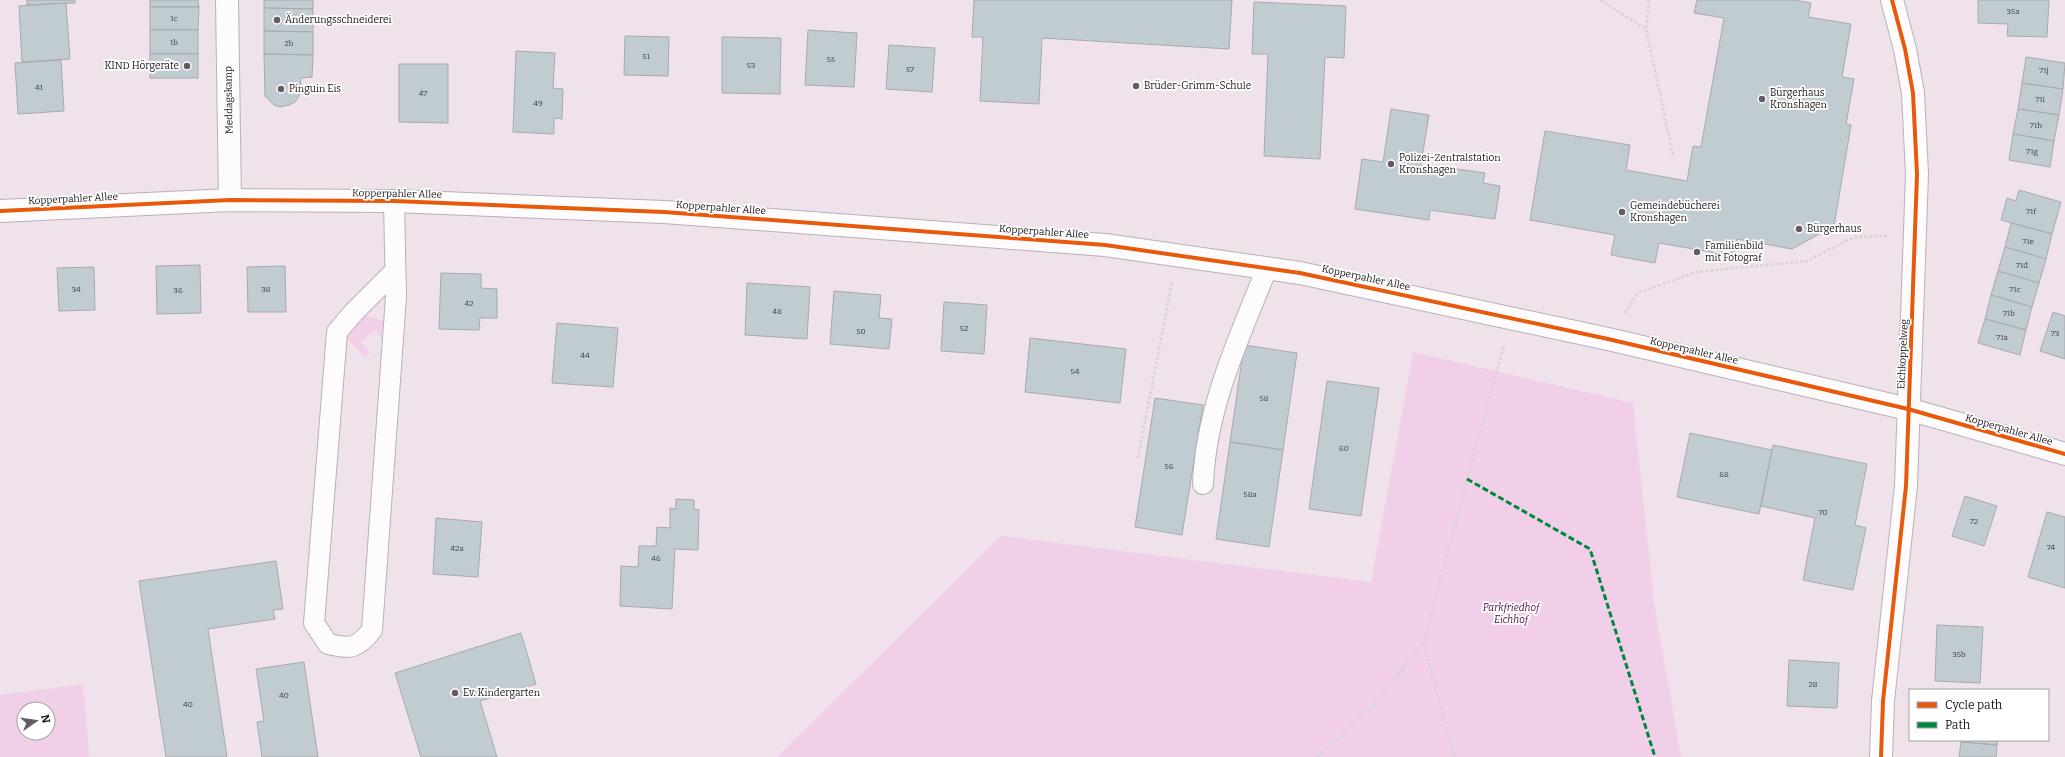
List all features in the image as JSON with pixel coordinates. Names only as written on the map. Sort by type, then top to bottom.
[{"type":"street","name":"Meddagskamp","points":[[227,0],[230,200]]},
{"type":"street","name":"Eichkoppelweg","points":[[1881,757],[1884,693],[1906,486],[1917,174],[1913,93],[1905,49],[1892,0]]},
{"type":"street","name":"Kopperpahler Allee","points":[[0,211],[230,200],[394,201],[664,212],[1105,245],[1178,254],[1300,273],[1512,318],[1908,409],[2065,454]]},
{"type":"lane","points":[[394,201],[396,297],[372,630],[364,641],[348,648],[328,644],[314,623],[337,332],[353,313],[395,271]]},
{"type":"lane","points":[[1203,484],[1204,464],[1216,400],[1267,268]]},
{"type":"path","points":[[1600,0],[1646,29]]},
{"type":"path","points":[[1650,0],[1646,29],[1673,155]]},
{"type":"path","points":[[1608,339],[1638,292],[1696,272],[1807,261],[1854,237],[1916,234]]},
{"type":"path","points":[[1138,458],[1178,254]]},
{"type":"path","points":[[1317,757],[1373,705],[1424,643],[1466,479],[1512,318]]},
{"type":"path","points":[[1424,643],[1454,757]]},
{"type":"green space","points":[[364,316],[381,321],[385,324],[388,332],[388,345],[375,330],[361,342],[370,353],[365,357],[345,336]]},
{"type":"green space","name":"Parkfriedhof Eichhof","points":[[1413,352],[1633,403],[1654,603],[1681,757],[777,757],[1001,536],[1371,582]]},
{"type":"green space","points":[[83,684],[89,757],[0,757],[0,695]]},
{"type":"building","points":[[27,0],[75,0],[75,3],[27,5]]},
{"type":"building","points":[[150,0],[198,0],[199,7],[150,7]]},
{"type":"building","points":[[264,0],[313,0],[313,9],[264,8]]},
{"type":"building","points":[[974,0],[1232,0],[1229,49],[1042,38],[1039,104],[980,101],[983,37],[972,37]]},
{"type":"building","points":[[1697,0],[1794,0],[1811,3],[1808,17],[1851,24],[1842,77],[1854,79],[1846,124],[1851,125],[1834,226],[1792,249],[1737,239],[1734,256],[1659,243],[1655,263],[1611,255],[1615,235],[1530,220],[1545,131],[1630,145],[1626,170],[1687,181],[1693,146],[1701,147],[1724,18],[1694,13]]},
{"type":"building","points":[[1978,0],[2049,0],[2047,37],[2007,36],[2008,24],[1978,23]]},
{"type":"building","points":[[1254,2],[1346,6],[1344,58],[1325,57],[1320,159],[1264,156],[1268,54],[1252,54]]},
{"type":"building","points":[[66,3],[70,59],[22,62],[19,6]]},
{"type":"building","points":[[150,7],[199,7],[198,30],[150,30]]},
{"type":"building","points":[[264,8],[313,9],[313,32],[264,31]]},
{"type":"building","points":[[150,30],[198,30],[198,54],[150,54]]},
{"type":"building","points":[[808,30],[857,33],[854,87],[805,85]]},
{"type":"building","points":[[264,31],[313,32],[313,55],[264,54]]},
{"type":"building","points":[[625,36],[669,37],[668,76],[624,75]]},
{"type":"building","points":[[722,37],[781,38],[780,94],[722,93]]},
{"type":"building","points":[[889,45],[935,48],[932,92],[886,89]]},
{"type":"building","points":[[516,51],[555,53],[553,88],[563,89],[562,119],[554,118],[554,134],[513,132]]},
{"type":"building","points":[[150,54],[198,54],[198,78],[150,78]]},
{"type":"building","points":[[264,54],[313,55],[312,77],[301,78],[300,94],[295,102],[280,107],[274,105],[265,96]]},
{"type":"building","points":[[2026,57],[2065,63],[2063,89],[2022,83]]},
{"type":"building","points":[[61,60],[64,111],[18,114],[15,63]]},
{"type":"building","points":[[399,64],[448,64],[448,123],[399,122]]},
{"type":"building","points":[[2022,83],[2063,89],[2059,115],[2018,109]]},
{"type":"building","name":"Polizei-Zentralstation Kronshagen","points":[[1391,109],[1429,115],[1420,170],[1442,173],[1443,167],[1485,173],[1483,183],[1500,186],[1495,219],[1430,210],[1429,220],[1355,209],[1362,159],[1383,162]]},
{"type":"building","points":[[2018,109],[2059,115],[2054,141],[2013,134]]},
{"type":"building","points":[[2013,134],[2054,141],[2050,167],[2009,160]]},
{"type":"building","points":[[2019,190],[2061,202],[2052,234],[2001,220],[2007,198],[2016,201]]},
{"type":"building","points":[[2011,223],[2052,234],[2046,259],[2005,247]]},
{"type":"building","points":[[2005,247],[2046,259],[2039,283],[1998,271]]},
{"type":"building","points":[[200,265],[201,313],[157,314],[156,266]]},
{"type":"building","points":[[285,266],[286,312],[248,312],[247,267]]},
{"type":"building","points":[[94,267],[95,310],[59,311],[57,268]]},
{"type":"building","points":[[1998,271],[2039,283],[2032,307],[1991,295]]},
{"type":"building","points":[[441,273],[481,274],[481,288],[497,289],[497,318],[480,318],[479,330],[439,329]]},
{"type":"building","points":[[747,283],[810,287],[807,339],[745,335]]},
{"type":"building","points":[[834,291],[881,295],[879,318],[892,319],[889,349],[830,344]]},
{"type":"building","points":[[1991,295],[2032,307],[2026,330],[1985,319]]},
{"type":"building","points":[[944,302],[987,305],[984,354],[941,351]]},
{"type":"building","points":[[2053,312],[2065,316],[2065,359],[2040,351]]},
{"type":"building","points":[[1985,319],[2026,330],[2020,355],[1978,343]]},
{"type":"building","points":[[557,323],[618,328],[613,387],[552,383]]},
{"type":"building","points":[[1030,338],[1126,349],[1120,403],[1025,392]]},
{"type":"building","points":[[1244,345],[1297,353],[1283,450],[1230,442]]},
{"type":"building","points":[[1327,381],[1379,388],[1361,516],[1309,509]]},
{"type":"building","points":[[1155,398],[1203,405],[1182,535],[1135,527]]},
{"type":"building","points":[[1690,433],[1772,450],[1759,514],[1677,497]]},
{"type":"building","points":[[1230,442],[1283,450],[1269,547],[1216,539]]},
{"type":"building","points":[[1773,445],[1867,464],[1855,525],[1866,528],[1853,590],[1803,580],[1815,518],[1761,506]]},
{"type":"building","points":[[1965,496],[1997,506],[1984,546],[1952,536]]},
{"type":"building","points":[[676,499],[694,500],[694,509],[699,510],[698,550],[675,549],[672,609],[620,606],[621,566],[638,567],[639,546],[656,546],[657,527],[670,528],[670,508],[676,509]]},
{"type":"building","points":[[2047,512],[2065,517],[2065,588],[2028,577]]},
{"type":"building","points":[[436,518],[482,522],[478,577],[433,574]]},
{"type":"building","points":[[276,561],[283,609],[273,610],[275,619],[208,629],[227,757],[166,757],[139,581]]},
{"type":"building","points":[[1937,625],[1983,627],[1980,683],[1935,681]]},
{"type":"building","name":"Ev. Kindergarten","points":[[521,633],[536,684],[480,701],[497,757],[421,757],[395,673]]},
{"type":"building","points":[[1789,660],[1839,663],[1837,708],[1787,706]]},
{"type":"building","points":[[304,662],[318,757],[262,757],[257,722],[264,721],[256,669]]},
{"type":"building","points":[[1961,741],[1998,741],[1997,745]]},
{"type":"building","points":[[1961,742],[1997,745],[1996,757],[1959,757]]},
{"type":"marked path","points":[[1467,479],[1590,549],[1655,757]]},
{"type":"cycle path","points":[[1881,757],[1883,701],[1906,486],[1917,174],[1913,93],[1905,49],[1892,0]]},
{"type":"cycle path","points":[[0,211],[230,200],[394,201],[664,212],[1105,245],[1300,273],[1608,339],[1908,409],[2065,454]]},
{"type":"place","name":"Änderungsschneiderei","points":[[277,20]]},
{"type":"place","name":"KIND Hörgeräte","points":[[187,66]]},
{"type":"place","name":"Brüder-Grimm-Schule","points":[[1136,86]]},
{"type":"place","name":"Pinguin Eis","points":[[281,89]]},
{"type":"place","name":"Bürgerhaus Kronshagen","points":[[1762,99]]},
{"type":"place","name":"Polizei-Zentralstation Kronshagen","points":[[1391,164]]},
{"type":"place","name":"Gemeindebücherei Kronshagen","points":[[1622,212]]},
{"type":"place","name":"Bürgerhaus","points":[[1799,229]]},
{"type":"place","name":"Familienbild mit Fotograf","points":[[1697,252]]},
{"type":"place","name":"Ev. Kindergarten","points":[[455,693]]}]
